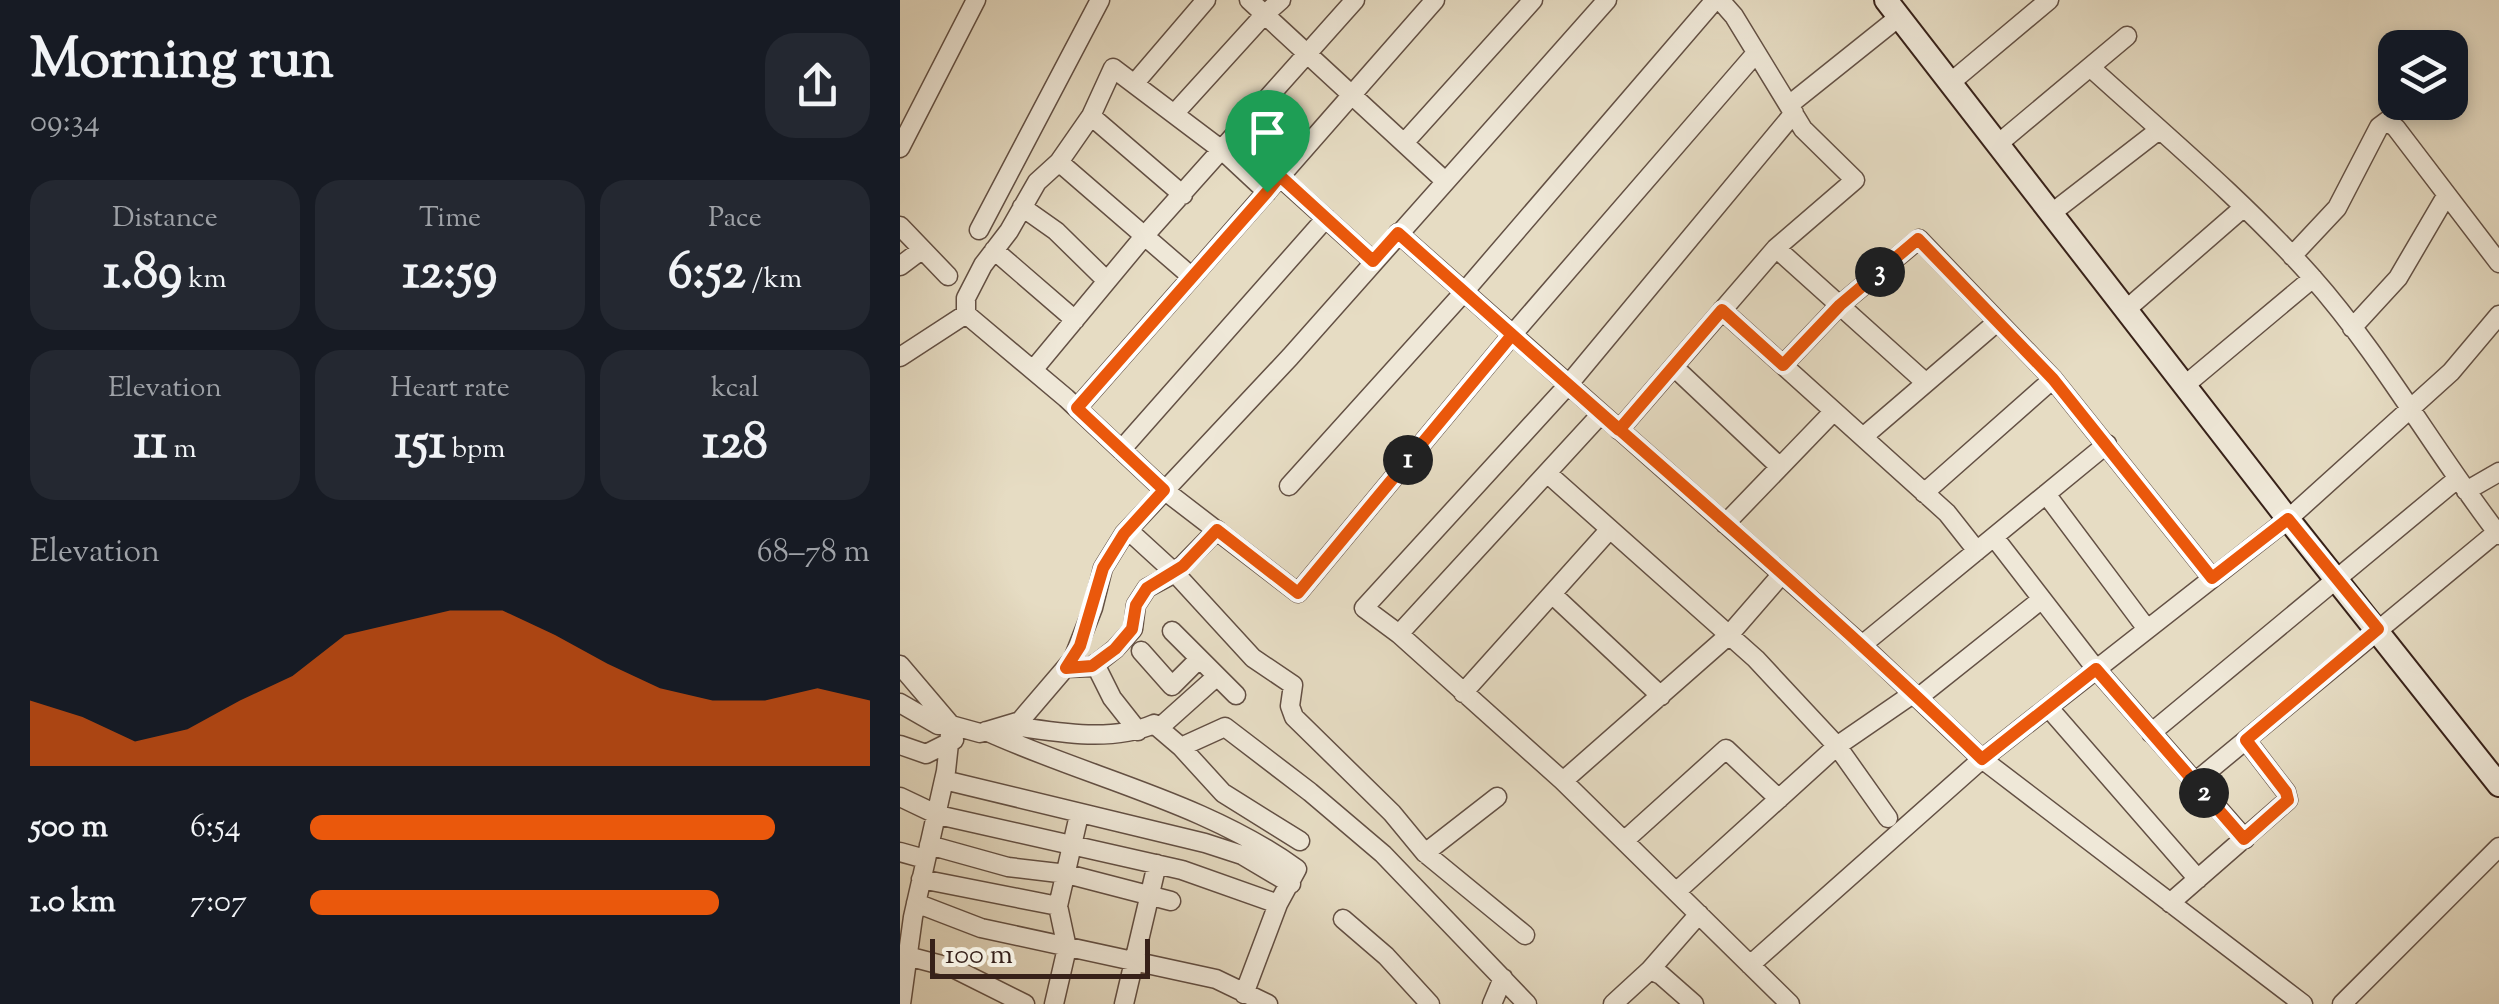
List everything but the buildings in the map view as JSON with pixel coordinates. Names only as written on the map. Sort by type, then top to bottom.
[{"type":"street","points":[[900,148],[976,0]]},
{"type":"street","points":[[979,230],[1100,0]]},
{"type":"street","points":[[1134,84],[1206,0]]},
{"type":"street","points":[[1249,0],[1445,181]]},
{"type":"street","points":[[1174,114],[1264,14],[1282,0]]},
{"type":"street","points":[[1033,370],[1146,234],[1355,0]]},
{"type":"street","points":[[1077,408],[1435,0]]},
{"type":"street","points":[[1404,142],[1533,0]]},
{"type":"street","points":[[900,703],[950,733],[983,732],[1020,721],[1080,646],[1103,568],[1128,530],[1290,357],[1607,0]]},
{"type":"street","points":[[1289,486],[1718,0],[1804,128],[1855,180],[1776,248],[1619,430]]},
{"type":"street","points":[[1950,83],[2048,0]]},
{"type":"street","points":[[1790,1004],[1564,781],[1399,634],[1364,608],[1568,384],[1792,109],[1893,9],[2499,785]]},
{"type":"street","points":[[1998,144],[2127,36]]},
{"type":"street","points":[[966,314],[1077,408],[1164,490],[1298,593],[1512,335],[1756,54]]},
{"type":"street","points":[[2090,66],[2244,207],[2313,278],[2498,534],[2195,782]]},
{"type":"street","points":[[966,314],[966,298],[994,250],[1010,231],[1037,182],[1059,162],[1091,116],[1113,68],[1223,151],[1267,192]]},
{"type":"street","points":[[1091,116],[1184,195]]},
{"type":"street","points":[[2292,256],[2330,218],[2387,121],[2499,263]]},
{"type":"street","points":[[2054,212],[2159,130]]},
{"type":"street","points":[[1059,162],[1192,277]]},
{"type":"street","points":[[1280,176],[1373,261]]},
{"type":"street","points":[[2352,328],[2398,278],[2446,196]]},
{"type":"street","points":[[1022,207],[1056,231],[1108,281]]},
{"type":"street","points":[[2128,308],[2244,207]]},
{"type":"street","points":[[1122,450],[1326,218]]},
{"type":"street","points":[[900,226],[948,276]]},
{"type":"street","points":[[1398,233],[1862,644],[1982,759],[2303,1004]]},
{"type":"street","points":[[1783,365],[1840,305],[1918,239],[2053,379],[2212,578]]},
{"type":"street","points":[[1776,248],[1926,382]]},
{"type":"street","points":[[900,266],[920,250]]},
{"type":"street","points":[[994,250],[1075,320]]},
{"type":"street","points":[[2184,386],[2313,278]]},
{"type":"street","points":[[1722,310],[1947,513],[1977,550]]},
{"type":"street","points":[[900,357],[966,314]]},
{"type":"street","points":[[1750,964],[1982,759],[2288,519],[2462,360],[2499,315]]},
{"type":"street","points":[[1863,437],[1996,322]]},
{"type":"street","points":[[1674,367],[1780,467]]},
{"type":"street","points":[[1924,493],[2053,379]]},
{"type":"street","points":[[1726,524],[1834,411]]},
{"type":"street","points":[[1399,634],[1602,414]]},
{"type":"street","points":[[1862,644],[2107,444]]},
{"type":"street","points":[[1547,472],[1729,635],[1837,746],[1888,818]]},
{"type":"street","points":[[2152,733],[2338,578],[2462,485],[2499,472]]},
{"type":"street","points":[[2046,494],[2147,629]]},
{"type":"street","points":[[1463,693],[1610,529]]},
{"type":"street","points":[[1128,530],[1175,573],[1253,658],[1287,678],[1294,693],[1290,706],[1294,717],[1392,814],[1424,853],[1525,936]]},
{"type":"street","points":[[1066,668],[1095,664],[1132,629],[1136,605],[1147,588],[1175,573],[1217,530]]},
{"type":"street","points":[[1994,537],[2096,669],[2244,839]]},
{"type":"street","points":[[1564,781],[1729,635],[1782,574]]},
{"type":"street","points":[[1552,594],[1662,696]]},
{"type":"street","points":[[1676,892],[1837,746],[1916,695],[2042,599]]},
{"type":"street","points":[[1172,631],[1236,695]]},
{"type":"street","points":[[1141,651],[1172,686],[1198,660]]},
{"type":"street","points":[[900,664],[950,733],[938,815],[916,903],[906,920],[901,1004]]},
{"type":"street","points":[[1095,664],[1112,698],[1138,731]]},
{"type":"street","points":[[1159,728],[1216,677]]},
{"type":"street","points":[[2048,707],[2198,879]]},
{"type":"street","points":[[1008,724],[1053,732],[1138,731],[1154,724],[1223,793],[1300,841]]},
{"type":"street","points":[[1181,747],[1225,727],[1382,854],[1527,1004]]},
{"type":"street","points":[[983,732],[1171,804],[1266,846],[1297,869],[1278,904],[1244,994]]},
{"type":"street","points":[[900,745],[926,754],[950,733]]},
{"type":"street","points":[[2170,903],[2288,800],[2246,740]]},
{"type":"street","points":[[1624,841],[1726,749],[1779,798]]},
{"type":"street","points":[[944,780],[1242,855],[1291,884]]},
{"type":"street","points":[[900,797],[938,815],[1182,870],[1278,904]]},
{"type":"street","points":[[1424,853],[1498,797]]},
{"type":"street","points":[[1054,1004],[1066,948],[1058,906],[1079,815]]},
{"type":"street","points":[[2342,1004],[2499,847]]},
{"type":"street","points":[[900,852],[927,852],[1008,868],[1067,874],[1171,901]]},
{"type":"street","points":[[1124,1004],[1158,864]]},
{"type":"street","points":[[921,880],[1058,906]]},
{"type":"street","points":[[916,903],[981,928],[1216,979],[1268,1004]]},
{"type":"street","points":[[1613,1004],[1650,970],[1699,914]]},
{"type":"street","points":[[1344,919],[1386,956],[1430,1004]]},
{"type":"street","points":[[904,961],[954,968],[1025,1004]]},
{"type":"street","points":[[1650,970],[1662,975],[1694,1004]]},
{"type":"street","points":[[1492,1004],[1503,978]]},
{"type":"route","points":[[1267,192],[1077,408],[1164,490],[1124,534],[1103,568],[1080,646],[1066,668],[1092,666],[1115,649],[1132,629],[1136,605],[1147,588],[1175,573],[1217,530],[1298,593],[1512,335],[1568,384],[1619,430],[1782,574],[1862,644],[1982,759],[2096,669],[2244,839],[2288,800],[2246,740],[2378,629],[2288,519],[2212,578],[2053,379],[1918,239],[1840,305],[1783,365],[1722,310],[1619,430],[1602,414],[1398,233],[1373,261],[1280,176],[1267,192]]}]
